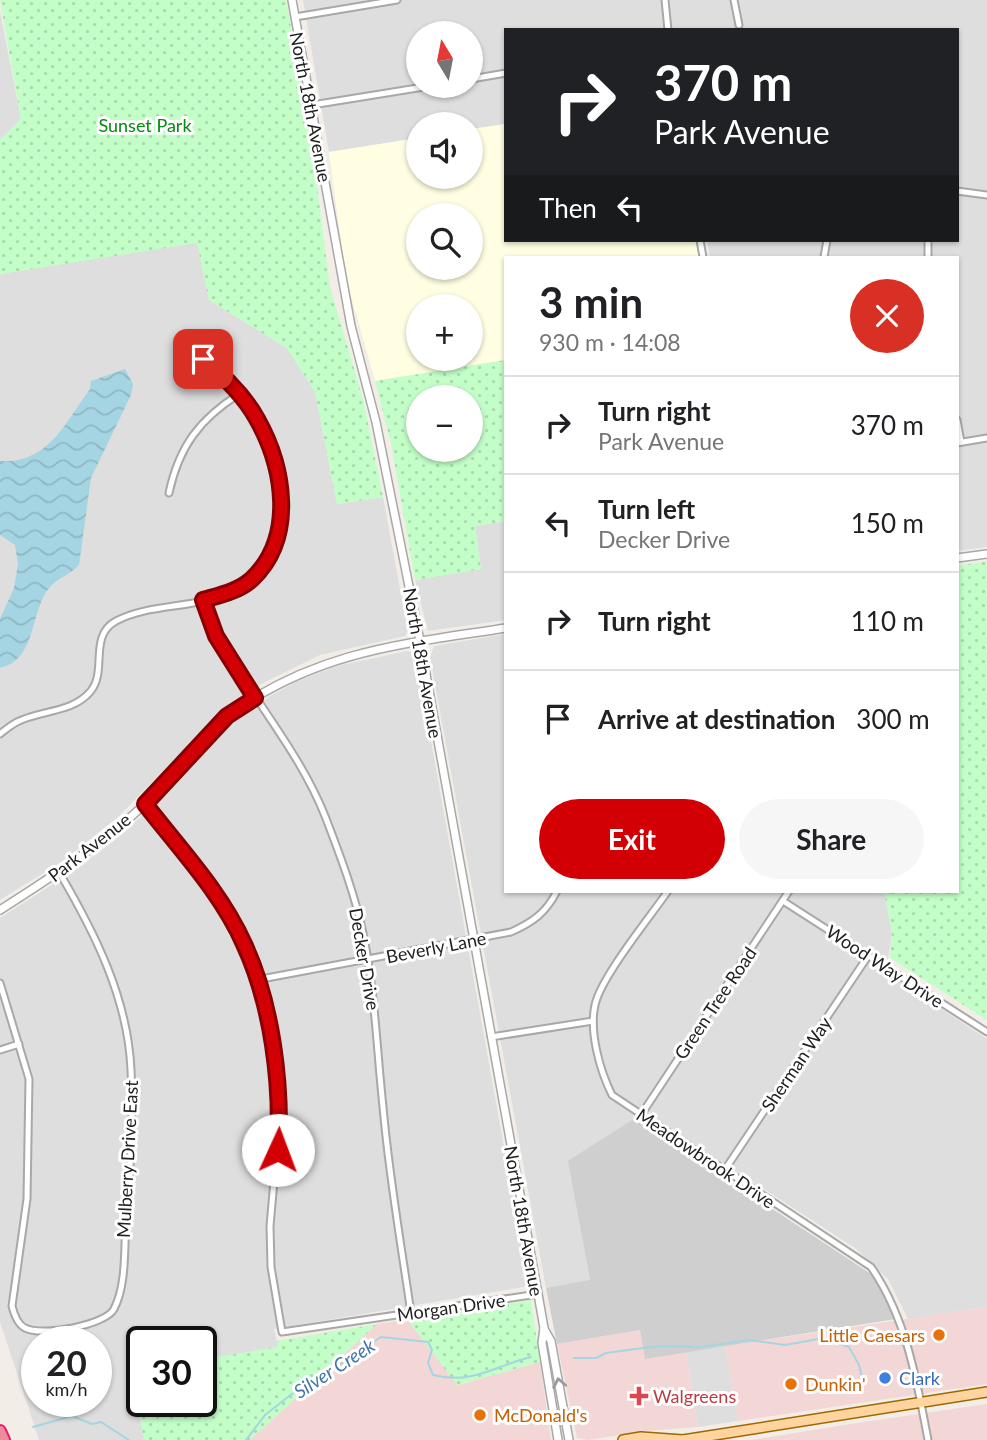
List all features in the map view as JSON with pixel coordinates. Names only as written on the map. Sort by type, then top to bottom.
[{"type":"highway","points":[[0,1431],[4,1440]]},
{"type":"main road","points":[[623,1440],[641,1437],[683,1440],[987,1392]]},
{"type":"street","name":"North 18th Avenue","points":[[292,0],[351,326],[376,422],[420,641],[544,1328],[542,1343],[558,1440]]},
{"type":"street","points":[[295,17],[397,0]]},
{"type":"street","points":[[665,0],[668,28]]},
{"type":"street","points":[[734,0],[739,25]]},
{"type":"street","points":[[483,77],[504,73]]},
{"type":"street","points":[[312,105],[406,90]]},
{"type":"street","points":[[959,191],[987,195]]},
{"type":"street","points":[[0,734],[17,722],[75,704],[92,691],[98,673],[99,641],[112,622],[138,611],[229,593],[251,580],[268,559],[278,536],[281,512],[278,472],[257,419],[239,394],[220,373],[186,346]]},
{"type":"street","points":[[170,493],[172,479],[194,433],[211,412],[239,394]]},
{"type":"street","points":[[959,442],[987,438]]},
{"type":"street","points":[[959,558],[987,554]]},
{"type":"street","name":"Decker Drive","points":[[203,600],[216,636],[298,759],[324,815],[353,897],[367,960],[383,1109],[411,1313]]},
{"type":"street","name":"Park Avenue","points":[[0,910],[59,873],[145,804],[227,716],[255,698],[322,663],[355,653],[504,628]]},
{"type":"street","points":[[145,804],[211,888],[244,944],[256,980]]},
{"type":"street","name":"Mulberry Drive East","points":[[19,1044],[29,1079],[27,1199],[12,1306],[16,1318],[26,1329],[46,1331],[102,1322],[114,1310],[121,1284],[132,1133],[131,1068],[122,1015],[109,971],[88,922],[59,873]]},
{"type":"street","name":"Beverly Lane","points":[[256,980],[511,932],[533,922],[550,906],[556,893]]},
{"type":"street","name":"Meadowbrook Drive","points":[[667,893],[604,985],[595,1003],[593,1021],[604,1079],[612,1095],[640,1115],[871,1267],[886,1288],[898,1316],[921,1402],[928,1440]]},
{"type":"street","name":"Green Tree Road","points":[[640,1115],[788,893]]},
{"type":"street","name":"Wood Way Drive","points":[[783,901],[987,1032]]},
{"type":"street","name":"Sherman Way","points":[[724,1171],[868,956]]},
{"type":"street","name":"Morgan Drive","points":[[256,980],[275,1051],[279,1124],[270,1226],[271,1267],[282,1332],[538,1294]]},
{"type":"street","points":[[0,983],[19,1044],[0,1049]]},
{"type":"street","points":[[491,1037],[593,1021]]},
{"type":"street","name":"North 18th Avenue","points":[[544,1328],[551,1341],[569,1440]]},
{"type":"shaded area","points":[[303,0],[987,0],[987,547],[959,551],[959,256],[710,256],[707,242],[959,242],[959,28],[504,28],[504,124],[483,127],[483,112],[406,112],[406,140],[329,152]]},
{"type":"shaded area","points":[[0,11],[21,119],[0,140]]},
{"type":"shaded area","points":[[504,124],[504,242],[696,242],[699,256],[504,256],[504,360],[483,364],[483,294],[406,294],[406,371],[437,371],[375,381],[346,278],[329,152],[406,140],[406,189],[483,189],[483,127]]},
{"type":"shaded area","points":[[197,242],[209,300],[287,348],[315,392],[337,504],[383,497],[408,632],[405,636],[320,655],[261,684],[207,726],[118,817],[64,860],[0,900],[0,274]]},
{"type":"shaded area","points":[[504,521],[504,620],[428,631],[415,580],[481,569],[475,526]]},
{"type":"shaded area","points":[[504,634],[504,893],[884,893],[892,933],[886,972],[987,1039],[987,1307],[908,1319],[888,1279],[855,1248],[640,1109],[635,1118],[569,1161],[590,1281],[546,1288],[430,658],[434,646]]},
{"type":"shaded area","points":[[407,651],[413,652],[416,658],[529,1286],[274,1329],[278,1347],[217,1357],[217,1326],[126,1326],[126,1417],[140,1417],[144,1440],[39,1440],[31,1417],[112,1417],[112,1326],[21,1326],[21,1386],[0,1322],[0,918],[75,870],[115,840],[154,805],[235,721],[270,696],[298,681],[337,666]]},
{"type":"shaded area","points":[[635,1118],[871,1274],[887,1298],[896,1319],[645,1359],[640,1330],[557,1344],[546,1288],[590,1280],[568,1161]]},
{"type":"shaded area","points":[[987,1307],[987,1384],[738,1421],[725,1346]]},
{"type":"shaded area","points":[[407,1319],[458,1385],[540,1362],[551,1440],[250,1440],[377,1324]]},
{"type":"shaded area","points":[[640,1330],[645,1358],[686,1352],[698,1427],[646,1431],[588,1440],[577,1438],[557,1344]]},
{"type":"shaded area","points":[[725,1346],[738,1421],[698,1427],[686,1352]]},
{"type":"shaded area","points":[[987,1404],[987,1440],[751,1440],[850,1424]]},
{"type":"green space","name":"Sunset Park","points":[[0,0],[286,0],[308,117],[330,287],[363,399],[383,497],[337,504],[315,392],[287,348],[209,300],[197,243],[0,274],[0,140],[21,119]]},
{"type":"green space","points":[[504,360],[504,521],[475,526],[481,569],[415,580],[391,443],[375,381],[437,371],[483,371],[483,364]]},
{"type":"green space","points":[[987,561],[987,1020],[890,958],[892,933],[884,893],[959,893],[959,566]]},
{"type":"green space","points":[[531,1300],[540,1362],[457,1385],[407,1319]]},
{"type":"green space","points":[[377,1324],[250,1440],[144,1440],[140,1417],[217,1417],[217,1357],[277,1347],[277,1341]]},
{"type":"water","points":[[125,369],[133,384],[131,395],[91,478],[79,565],[46,592],[26,647],[11,664],[0,668],[0,619],[14,588],[18,564],[15,545],[0,535],[0,461],[17,460],[43,449],[63,428],[90,389],[91,381]]},
{"type":"waterway","name":"Silver Creek","points":[[246,1440],[265,1415],[288,1397],[325,1370],[341,1364],[381,1337],[428,1342],[432,1350],[428,1363],[433,1375],[447,1377],[472,1376],[531,1357]]},
{"type":"waterway","name":"Silver Creek","points":[[574,1358],[596,1358],[606,1353],[658,1346],[701,1347],[749,1340],[785,1345],[824,1338],[849,1347],[859,1365],[863,1381]]},
{"type":"waterway","name":"Silver Creek","points":[[33,1427],[72,1416],[92,1424],[101,1422],[129,1440]]},
{"type":"place","name":"Little Caesars","points":[[939,1335]]},
{"type":"place","name":"Clark","points":[[885,1378]]},
{"type":"place","name":"Dunkin'","points":[[791,1384]]},
{"type":"place","name":"Walgreens","points":[[639,1396]]},
{"type":"place","name":"McDonald's","points":[[480,1415]]},
{"type":"route","points":[[203,359],[231,384],[257,419],[278,472],[281,512],[278,536],[268,559],[251,580],[229,593],[203,600],[216,636],[255,698],[227,716],[145,804],[211,888],[244,944],[275,1051],[278,1150]]}]
